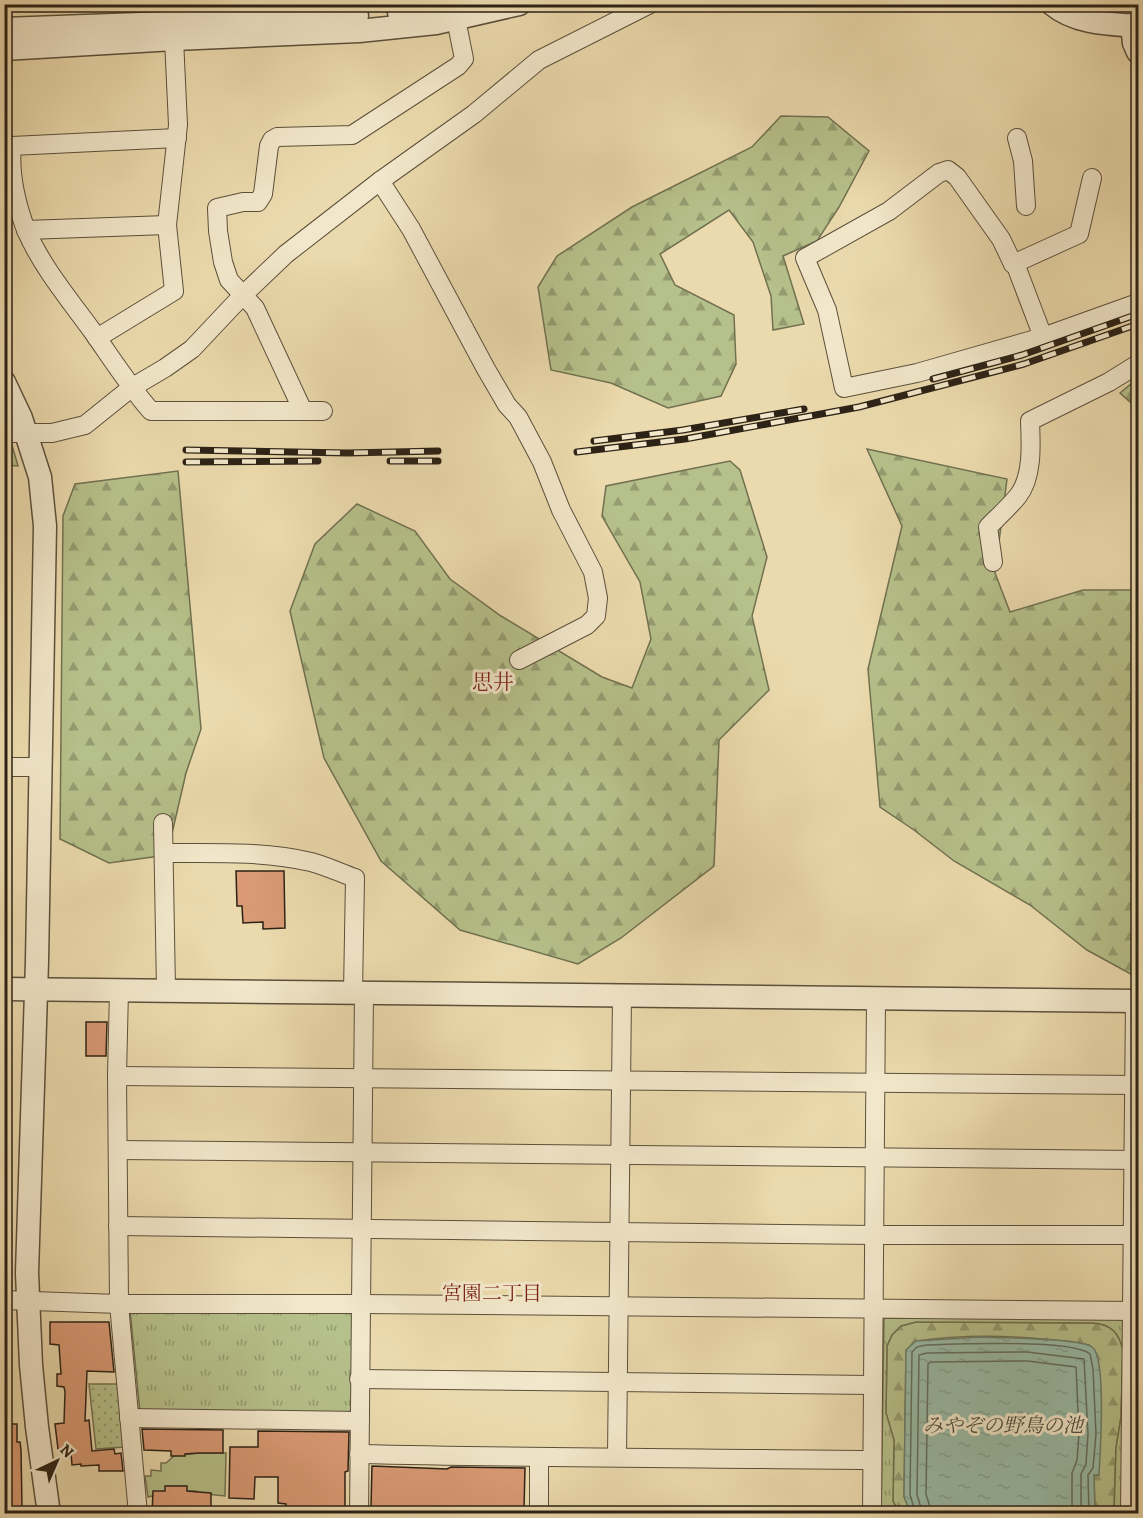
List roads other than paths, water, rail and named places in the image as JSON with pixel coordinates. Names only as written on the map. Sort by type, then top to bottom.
[{"type":"street","points":[[4,29],[265,11],[363,16],[421,10],[453,12],[519,4]]},
{"type":"street","points":[[16,433],[52,433],[85,425],[131,388],[165,369],[192,349],[286,254],[380,181],[474,114],[539,60],[650,4]]},
{"type":"street","points":[[1052,4],[1078,18],[1101,24],[1135,26],[1134,43],[1138,52]]},
{"type":"street","points":[[4,49],[360,31],[436,23],[453,12]]},
{"type":"street","points":[[303,411],[255,308],[230,280],[223,262],[217,208],[243,202],[258,202],[263,194],[269,146],[277,137],[352,135],[458,66],[464,58],[453,12]]},
{"type":"street","points":[[97,338],[174,291],[167,225],[177,138],[174,39]]},
{"type":"street","points":[[177,138],[12,146],[10,159],[18,210],[39,256],[131,388],[151,411],[323,411]]},
{"type":"street","points":[[1017,138],[1023,161],[1026,206]]},
{"type":"street","points":[[1043,337],[1016,266],[1001,239],[957,177],[948,170],[939,173],[889,211],[805,258],[826,310],[844,387],[917,373],[1043,337],[1138,303]]},
{"type":"street","points":[[1013,264],[1079,234],[1092,178]]},
{"type":"street","points":[[380,181],[411,229],[507,405],[518,417],[542,462],[561,510],[593,572],[598,598],[596,616],[587,625],[519,660]]},
{"type":"street","points":[[26,230],[167,225]]},
{"type":"street","points":[[993,562],[988,527],[1019,495],[1026,483],[1031,440],[1030,421],[1109,382],[1138,364]]},
{"type":"street","points":[[4,382],[14,399],[16,433],[40,477],[45,526],[28,1301],[37,1427],[49,1514]]},
{"type":"street","points":[[4,767],[41,767]]},
{"type":"street","points":[[163,824],[166,990]]},
{"type":"street","points":[[165,853],[229,853],[290,858],[312,862],[355,878],[363,1079],[359,1514]]},
{"type":"street","points":[[4,989],[1137,1001],[1136,1388],[1135,1461],[1130,1514]]},
{"type":"street","points":[[119,990],[117,1076],[119,1304],[138,1514]]},
{"type":"street","points":[[617,1456],[622,995]]},
{"type":"street","points":[[872,1514],[876,998]]},
{"type":"street","points":[[117,1076],[1137,1085]]},
{"type":"street","points":[[118,1150],[1136,1160]]},
{"type":"street","points":[[118,1226],[874,1235],[1135,1235]]},
{"type":"street","points":[[4,1300],[119,1304],[1136,1311]]},
{"type":"street","points":[[359,1379],[872,1385]]},
{"type":"street","points":[[129,1418],[360,1421]]},
{"type":"street","points":[[359,1454],[539,1458],[617,1456],[872,1460]]},
{"type":"street","points":[[539,1458],[539,1514]]},
{"type":"water","name":"みやぞの野鳥の池","points":[[981,1337],[1057,1340],[1092,1347],[1097,1355],[1100,1368],[1102,1407],[1099,1475],[1094,1475],[1095,1513],[911,1513],[904,1497],[906,1350],[916,1341]]},
{"type":"railway","points":[[933,379],[1022,355],[1138,314]]},
{"type":"railway","points":[[577,452],[685,439],[859,407],[1024,364],[1138,324]]},
{"type":"railway","points":[[594,441],[683,430],[804,409]]},
{"type":"railway","points":[[186,450],[348,453],[438,451]]},
{"type":"railway","points":[[186,462],[318,461]]},
{"type":"railway","points":[[390,461],[438,461]]},
{"type":"district","name":"思井","points":[[493,682]]},
{"type":"district","name":"宮園二丁目","points":[[492,1293]]}]
